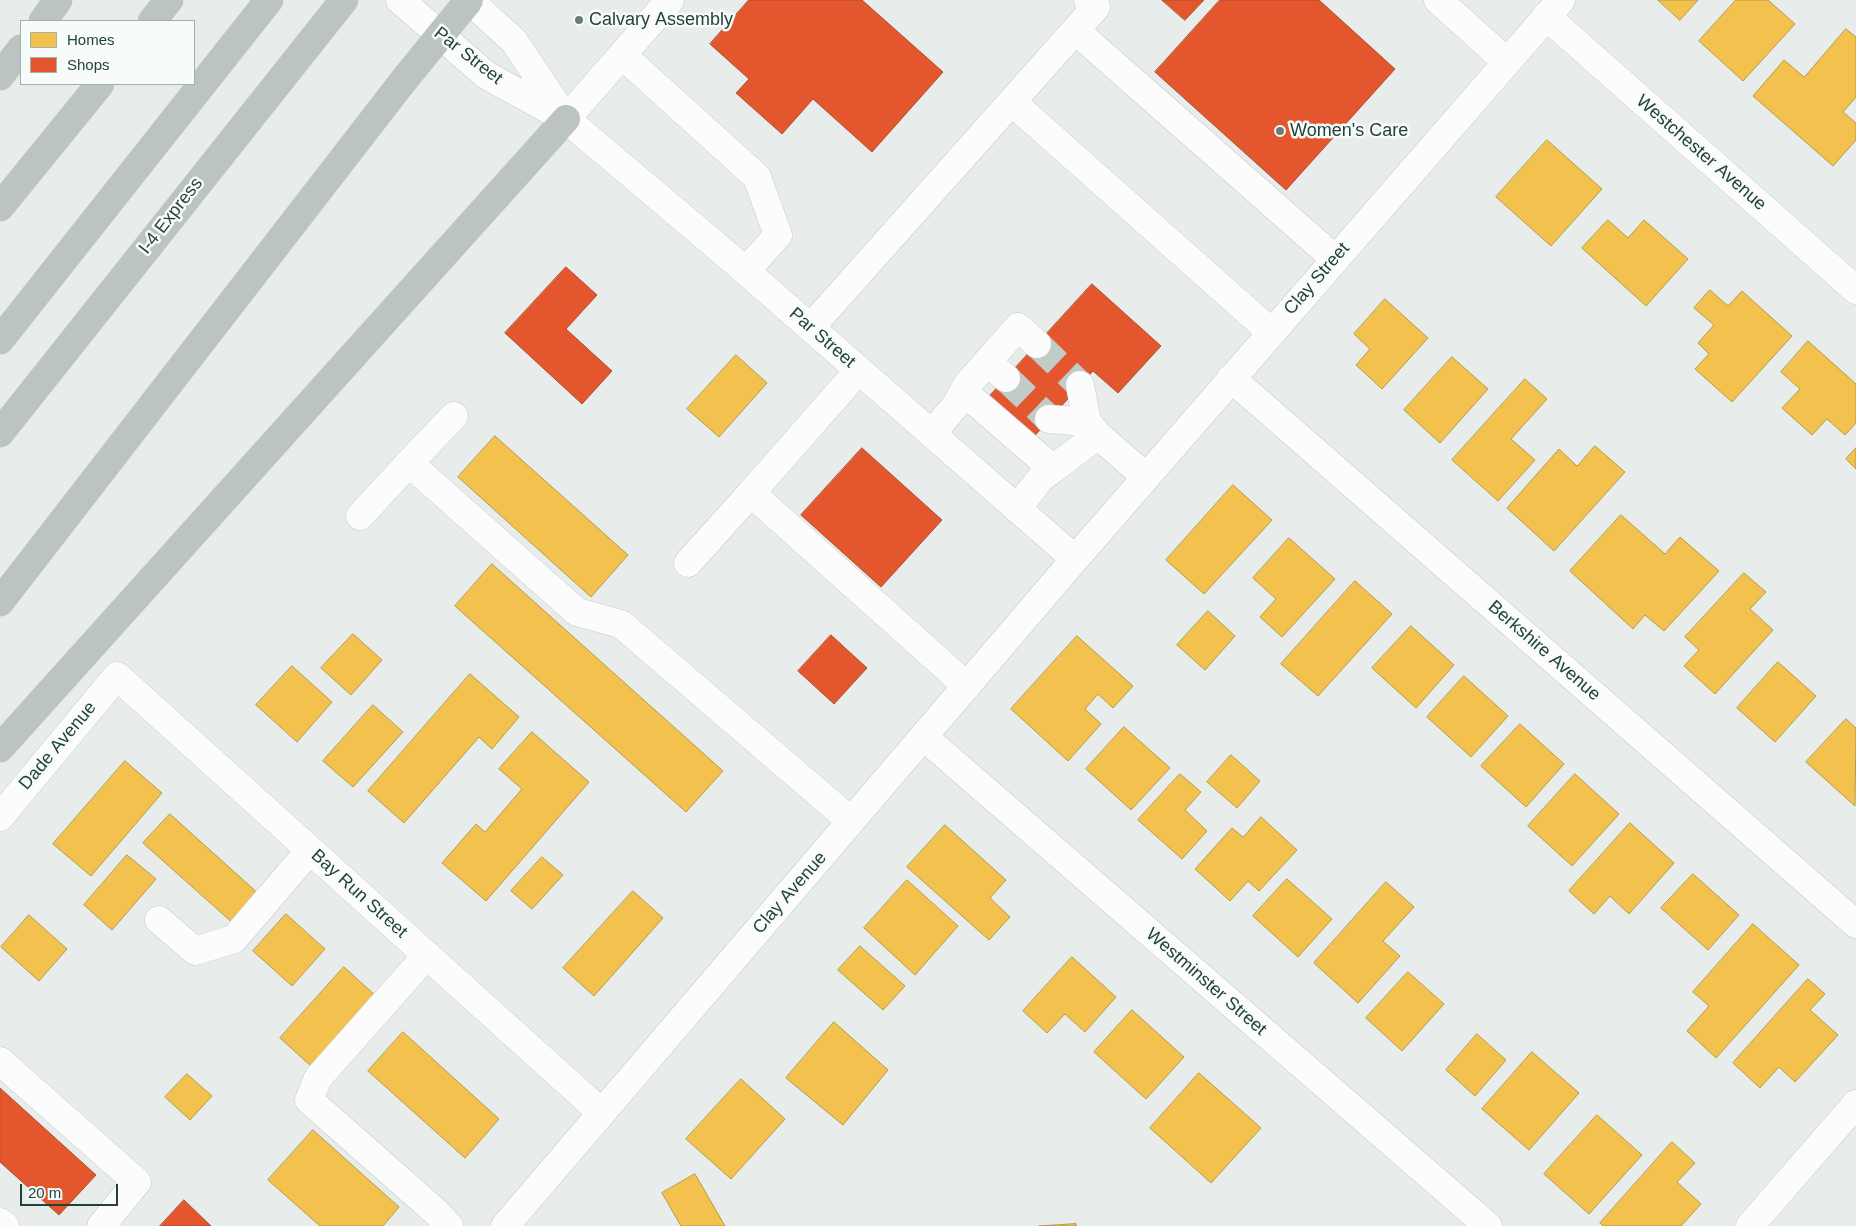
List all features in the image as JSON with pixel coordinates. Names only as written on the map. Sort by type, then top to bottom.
[{"type":"highway","points":[[44,20],[58,0]]},
{"type":"highway","points":[[153,20],[169,0]]},
{"type":"highway","points":[[0,340],[269,0]]},
{"type":"highway","points":[[0,602],[404,80],[469,0]]},
{"type":"highway","name":"I-4 Express","points":[[0,433],[338,7]]},
{"type":"highway","points":[[0,76],[20,49]]},
{"type":"highway","points":[[0,207],[99,85]]},
{"type":"highway","points":[[0,748],[566,119]]},
{"type":"street","name":"Par Street","points":[[400,0],[486,75],[566,119],[811,327],[1075,559]]},
{"type":"street","name":"Par Street","points":[[469,0],[514,41],[566,119]]},
{"type":"street","points":[[566,119],[670,0]]},
{"type":"street","points":[[811,327],[1076,31],[1096,7],[1088,0]]},
{"type":"street","points":[[1438,0],[1507,62]]},
{"type":"street","name":"Clay Street","points":[[1075,559],[1553,8]]},
{"type":"street","name":"Westchester Avenue","points":[[1553,8],[1856,290]]},
{"type":"street","points":[[1076,31],[1335,259]]},
{"type":"street","points":[[622,55],[757,177],[778,235],[746,271]]},
{"type":"street","points":[[1012,102],[1271,332]]},
{"type":"street","points":[[932,433],[956,405],[964,392],[997,370],[1018,326],[1037,344]]},
{"type":"street","points":[[688,563],[859,370]]},
{"type":"street","name":"Berkshire Avenue","points":[[1231,378],[1856,924]]},
{"type":"street","points":[[1080,386],[1093,428],[1146,477]]},
{"type":"street","points":[[964,392],[1053,469]]},
{"type":"street","points":[[360,516],[454,416]]},
{"type":"street","points":[[1049,420],[1093,428]]},
{"type":"street","points":[[1017,509],[1040,479],[1053,469],[1093,428]]},
{"type":"street","points":[[409,463],[576,612],[621,624],[851,821]]},
{"type":"street","points":[[751,493],[967,686]]},
{"type":"street","name":"Clay Avenue","points":[[505,1226],[1075,559]]},
{"type":"street","name":"Dade Avenue","points":[[0,817],[117,676]]},
{"type":"street","name":"Bay Run Street","points":[[117,676],[602,1112]]},
{"type":"street","name":"Westminster Street","points":[[924,737],[1488,1226]]},
{"type":"street","points":[[159,920],[195,952],[234,940],[310,850]]},
{"type":"street","points":[[427,955],[318,1078],[309,1100],[436,1212],[449,1226]]},
{"type":"street","points":[[0,1061],[137,1182],[101,1226]]},
{"type":"street","points":[[1750,1226],[1856,1104]]},
{"type":"street","points":[[0,1222],[5,1226]]},
{"type":"building: Homes","points":[[1658,0],[1698,0],[1680,20]]},
{"type":"building: Homes","points":[[1736,0],[1768,0],[1795,24],[1743,81],[1699,41]]},
{"type":"building: Homes","points":[[1846,29],[1856,37],[1856,97],[1843,112],[1856,123],[1856,140],[1833,166],[1753,96],[1784,60],[1804,77]]},
{"type":"building: Homes","points":[[1547,140],[1602,189],[1551,246],[1496,197]]},
{"type":"building: Homes","points":[[1608,220],[1628,238],[1644,220],[1688,259],[1646,306],[1582,248]]},
{"type":"building: Homes","points":[[1710,290],[1728,306],[1742,291],[1792,336],[1732,402],[1695,369],[1709,354],[1698,343],[1714,325],[1694,308]]},
{"type":"building: Homes","points":[[1385,299],[1428,338],[1382,389],[1356,365],[1370,349],[1354,334]]},
{"type":"building: Homes","points":[[1808,341],[1856,384],[1856,423],[1845,435],[1827,419],[1812,435],[1782,408],[1800,389],[1781,372]]},
{"type":"building: Homes","points":[[736,355],[767,383],[719,437],[687,409]]},
{"type":"building: Homes","points":[[1452,357],[1488,389],[1440,443],[1404,410]]},
{"type":"building: Homes","points":[[1525,379],[1547,399],[1511,439],[1535,460],[1498,501],[1452,460]]},
{"type":"building: Homes","points":[[495,436],[628,555],[591,597],[458,477]]},
{"type":"building: Homes","points":[[1595,446],[1625,472],[1554,551],[1507,508],[1559,449],[1577,466]]},
{"type":"building: Homes","points":[[1856,448],[1856,469],[1846,459]]},
{"type":"building: Homes","points":[[1233,485],[1272,520],[1204,594],[1166,560]]},
{"type":"building: Homes","points":[[1621,515],[1665,554],[1680,537],[1719,571],[1664,631],[1645,615],[1633,629],[1570,571]]},
{"type":"building: Homes","points":[[1289,538],[1335,579],[1282,637],[1260,617],[1276,599],[1253,578]]},
{"type":"building: Homes","points":[[492,564],[723,771],[686,812],[455,606]]},
{"type":"building: Homes","points":[[1744,573],[1766,592],[1750,609],[1773,630],[1715,694],[1684,666],[1699,650],[1685,637]]},
{"type":"building: Homes","points":[[1355,581],[1392,614],[1318,696],[1281,664]]},
{"type":"building: Homes","points":[[1208,611],[1235,636],[1205,670],[1177,645]]},
{"type":"building: Homes","points":[[1411,626],[1454,665],[1416,708],[1372,668]]},
{"type":"building: Homes","points":[[353,634],[382,660],[351,695],[321,668]]},
{"type":"building: Homes","points":[[1077,636],[1133,686],[1113,708],[1098,694],[1085,709],[1101,724],[1068,761],[1011,709]]},
{"type":"building: Homes","points":[[1778,662],[1816,696],[1775,742],[1737,708]]},
{"type":"building: Homes","points":[[292,666],[332,702],[297,742],[256,705]]},
{"type":"building: Homes","points":[[470,674],[519,717],[492,749],[479,737],[404,823],[368,791]]},
{"type":"building: Homes","points":[[1464,676],[1508,716],[1471,757],[1427,717]]},
{"type":"building: Homes","points":[[373,705],[403,732],[353,787],[323,761]]},
{"type":"building: Homes","points":[[1846,719],[1856,728],[1855,806],[1806,762]]},
{"type":"building: Homes","points":[[1520,724],[1564,764],[1526,807],[1481,766]]},
{"type":"building: Homes","points":[[1124,727],[1170,768],[1131,810],[1086,769]]},
{"type":"building: Homes","points":[[532,732],[589,782],[486,901],[442,863],[476,824],[485,832],[522,789],[499,769]]},
{"type":"building: Homes","points":[[1231,755],[1260,781],[1237,808],[1207,782]]},
{"type":"building: Homes","points":[[125,761],[162,793],[91,876],[53,844]]},
{"type":"building: Homes","points":[[1180,774],[1201,792],[1185,810],[1207,831],[1182,859],[1138,820]]},
{"type":"building: Homes","points":[[1575,774],[1619,814],[1572,866],[1528,826]]},
{"type":"building: Homes","points":[[170,814],[261,896],[235,925],[143,843]]},
{"type":"building: Homes","points":[[1261,817],[1297,850],[1259,891],[1248,881],[1230,901],[1195,869],[1232,828],[1243,837]]},
{"type":"building: Homes","points":[[1630,823],[1674,863],[1629,914],[1610,896],[1594,914],[1569,891]]},
{"type":"building: Homes","points":[[945,825],[1006,880],[990,898],[1010,917],[989,940],[907,867]]},
{"type":"building: Homes","points":[[127,855],[156,879],[112,930],[84,905]]},
{"type":"building: Homes","points":[[542,857],[563,875],[532,909],[511,891]]},
{"type":"building: Homes","points":[[1693,874],[1739,915],[1708,950],[1661,908]]},
{"type":"building: Homes","points":[[1287,879],[1332,919],[1298,957],[1253,916]]},
{"type":"building: Homes","points":[[907,880],[958,926],[915,975],[864,928]]},
{"type":"building: Homes","points":[[1386,882],[1414,907],[1383,941],[1400,956],[1358,1003],[1314,963]]},
{"type":"building: Homes","points":[[633,891],[663,918],[594,996],[563,968]]},
{"type":"building: Homes","points":[[286,914],[325,949],[292,986],[253,951]]},
{"type":"building: Homes","points":[[29,915],[67,949],[39,981],[1,947]]},
{"type":"building: Homes","points":[[1753,924],[1799,965],[1716,1058],[1687,1031],[1709,1006],[1693,992]]},
{"type":"building: Homes","points":[[860,946],[905,986],[883,1010],[838,970]]},
{"type":"building: Homes","points":[[1072,957],[1116,997],[1085,1032],[1065,1014],[1047,1033],[1023,1011]]},
{"type":"building: Homes","points":[[344,967],[377,997],[313,1068],[280,1038]]},
{"type":"building: Homes","points":[[1408,972],[1444,1004],[1402,1051],[1366,1018]]},
{"type":"building: Homes","points":[[1808,979],[1825,994],[1810,1010],[1838,1035],[1795,1082],[1779,1067],[1760,1088],[1733,1063]]},
{"type":"building: Homes","points":[[1132,1010],[1184,1057],[1146,1099],[1094,1052]]},
{"type":"building: Homes","points":[[834,1022],[888,1070],[843,1125],[786,1078]]},
{"type":"building: Homes","points":[[403,1032],[499,1119],[465,1158],[368,1071]]},
{"type":"building: Homes","points":[[1477,1034],[1506,1060],[1475,1096],[1446,1070]]},
{"type":"building: Homes","points":[[1532,1052],[1579,1093],[1529,1150],[1482,1109]]},
{"type":"building: Homes","points":[[1199,1073],[1261,1128],[1211,1183],[1150,1128]]},
{"type":"building: Homes","points":[[187,1074],[212,1096],[190,1120],[165,1097]]},
{"type":"building: Homes","points":[[741,1079],[785,1119],[731,1179],[686,1139]]},
{"type":"building: Homes","points":[[1597,1115],[1642,1155],[1589,1214],[1544,1174]]},
{"type":"building: Homes","points":[[313,1130],[399,1207],[383,1226],[320,1226],[268,1180]]},
{"type":"building: Homes","points":[[1672,1142],[1695,1163],[1677,1182],[1701,1204],[1681,1226],[1603,1226],[1600,1223]]},
{"type":"building: Homes","points":[[695,1174],[725,1226],[681,1226],[662,1193]]},
{"type":"building: Homes","points":[[1076,1224],[1076,1226],[1039,1226]]},
{"type":"building: Shops","points":[[749,0],[862,0],[943,72],[872,152],[813,99],[782,134],[736,93],[749,79],[710,44]]},
{"type":"building: Shops","points":[[1162,0],[1204,0],[1185,20]]},
{"type":"building: Shops","name":"Women's Care","points":[[1220,0],[1319,0],[1395,69],[1286,190],[1155,72]]},
{"type":"building: Shops","points":[[566,267],[597,295],[566,329],[612,371],[582,404],[505,333]]},
{"type":"building: Shops","points":[[1092,284],[1161,346],[1118,393],[1093,371],[1030,441],[986,400]]},
{"type":"building: Shops","points":[[862,448],[942,520],[881,587],[801,515]]},
{"type":"building: Shops","points":[[831,635],[867,668],[834,704],[798,671]]},
{"type":"building: Shops","points":[[0,1088],[96,1175],[59,1215],[0,1162]]},
{"type":"building: Shops","points":[[184,1200],[211,1226],[160,1226]]},
{"type":"tunnel","points":[[1037,344],[1080,385]]},
{"type":"tunnel","points":[[1006,378],[1049,419]]},
{"type":"place","name":"Calvary Assembly","points":[[579,20]]},
{"type":"place","name":"Women's Care","points":[[1280,131]]}]
